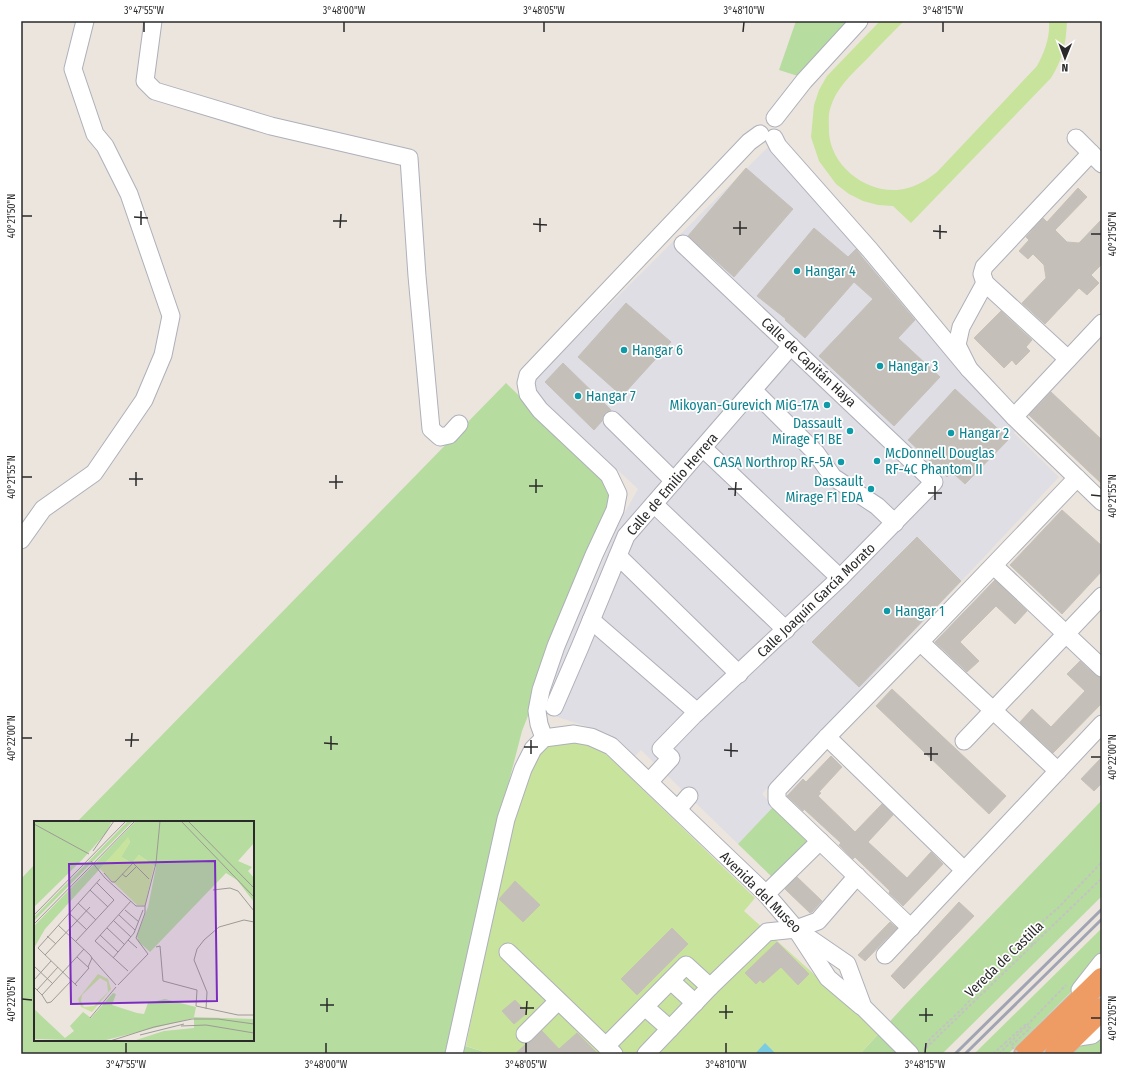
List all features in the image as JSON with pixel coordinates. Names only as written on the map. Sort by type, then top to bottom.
[{"type":"highway","points":[[1025,1054],[1102,979]]},
{"type":"highway","points":[[1056,1054],[1102,1009]]},
{"type":"street","points":[[21,540],[43,509],[94,473],[144,400],[163,355],[171,316],[129,194],[105,146],[95,134],[73,69],[85,21]]},
{"type":"street","points":[[153,21],[145,81],[155,91],[271,126],[409,158],[417,276],[431,429],[440,437],[449,435],[459,424]]},
{"type":"street","points":[[859,21],[804,81],[776,118],[769,116],[760,121],[758,128],[778,146],[870,250],[969,369],[1014,417],[1102,502]]},
{"type":"street","points":[[454,1054],[506,819],[523,769],[533,749],[544,738],[539,724],[537,711],[541,690],[556,646],[594,554],[615,510],[618,494],[609,475],[540,410],[528,394],[526,384],[528,375],[749,142],[767,136]]},
{"type":"street","points":[[1068,360],[984,283],[982,274],[984,267],[1096,159],[1076,138]]},
{"type":"street","name":"Calle de Capitán Haya","points":[[683,244],[934,482]]},
{"type":"street","points":[[969,369],[957,345],[961,327],[984,283]]},
{"type":"street","points":[[1014,417],[1102,323]]},
{"type":"street","name":"Calle de Emilio Herrera","points":[[554,707],[626,536],[792,346]]},
{"type":"street","points":[[753,390],[816,452],[833,477],[877,506],[895,523]]},
{"type":"street","points":[[612,420],[674,481]]},
{"type":"street","points":[[703,448],[840,578]]},
{"type":"street","points":[[910,928],[777,800],[777,790],[1077,478]]},
{"type":"street","name":"Calle Joaquín García Morato","points":[[649,782],[671,758],[661,749],[695,713],[739,674],[840,578],[934,482]]},
{"type":"street","points":[[654,504],[786,630]]},
{"type":"street","points":[[618,556],[739,674]]},
{"type":"street","points":[[994,566],[1102,668]]},
{"type":"street","points":[[964,741],[1102,596]]},
{"type":"street","points":[[591,620],[695,713]]},
{"type":"street","points":[[920,642],[1058,771]]},
{"type":"street","points":[[885,955],[1102,724]]},
{"type":"street","name":"Avenida del Museo","points":[[544,738],[574,734],[591,737],[611,746],[766,894],[796,929],[847,964],[864,1009],[882,1026],[917,1052]]},
{"type":"street","points":[[827,737],[964,870]]},
{"type":"street","points":[[678,809],[688,796]]},
{"type":"street","points":[[766,894],[820,841]]},
{"type":"street","points":[[646,1054],[710,987],[767,932],[796,929],[818,921],[857,876]]},
{"type":"street","points":[[508,952],[610,1050],[645,1007],[686,966],[710,987]]},
{"type":"street","points":[[1048,1032],[1102,962]]},
{"type":"street","points":[[671,981],[695,1003]]},
{"type":"street","points":[[524,1034],[558,1001]]},
{"type":"street","points":[[645,1007],[670,1029]]},
{"type":"street","points":[[1072,1038],[1092,1035],[1102,1026]]},
{"type":"path","points":[[917,1052],[1019,951],[1044,920],[1058,908],[1102,862]]},
{"type":"path","name":"Vereda de Castilla","points":[[919,1054],[917,1052],[1032,946],[1102,878]]},
{"type":"path","points":[[1032,946],[1033,934]]},
{"type":"path","points":[[999,1054],[1066,985]]},
{"type":"path","points":[[993,1054],[1025,1025],[1030,1028],[1012,1046],[1019,1054]]},
{"type":"shaded area","points":[[768,147],[860,245],[1017,429],[1014,433],[1059,477],[762,794],[774,806],[738,844],[641,750],[633,758],[620,745],[592,728],[551,715],[543,701],[619,523],[638,489],[535,392],[533,386],[535,379]]},
{"type":"green space","points":[[796,21],[852,21],[801,77],[779,70]]},
{"type":"green space","points":[[880,21],[904,21],[840,88],[830,109],[829,133],[831,145],[836,156],[851,174],[873,186],[897,190],[918,184],[937,172],[1037,66],[1049,33],[1049,21],[1067,21],[1063,51],[1051,78],[911,223],[893,206],[878,205],[863,201],[849,194],[836,184],[819,161],[811,137],[814,105],[819,90],[827,76]]},
{"type":"green space","points":[[506,383],[603,477],[610,494],[607,513],[522,731],[500,816],[452,1042],[491,1054],[21,1054],[21,879],[34,865],[34,1041],[254,1041],[254,821],[78,821]]},
{"type":"green space","points":[[576,740],[603,747],[606,754],[755,898],[744,911],[879,1033],[860,1054],[491,1054],[466,1046],[503,860],[517,807],[539,751],[547,745]]},
{"type":"green space","points":[[1102,800],[1102,896],[942,1054],[860,1054],[905,1005]]},
{"type":"green space","points":[[774,806],[812,841],[774,879],[738,844]]},
{"type":"green space","points":[[1102,928],[1102,954],[1071,992],[1008,1054],[974,1054]]},
{"type":"green space","points":[[1102,1026],[1102,1054],[1072,1054]]},
{"type":"water","points":[[765,1043],[776,1054],[755,1054]]},
{"type":"building","points":[[746,168],[793,209],[734,277],[688,236]]},
{"type":"building","points":[[1078,188],[1087,197],[1055,230],[1067,242],[1079,243],[1102,219],[1102,264],[1091,275],[1099,283],[1087,295],[1079,288],[1045,324],[1022,303],[1046,278],[1044,265],[1033,254],[1028,259],[1019,251],[1029,240],[1026,237],[1043,218],[1047,222]]},
{"type":"building","points":[[814,228],[848,257],[856,249],[915,320],[898,338],[940,377],[894,426],[819,356],[873,299],[854,282],[805,338],[785,320],[786,319],[757,296]]},
{"type":"building","name":"Hangar 6","points":[[626,303],[671,342],[622,396],[578,357]]},
{"type":"building","points":[[1001,311],[1032,340],[1026,347],[1030,351],[1016,365],[1012,360],[1004,368],[974,338]]},
{"type":"building","name":"Hangar 7","points":[[563,363],[611,410],[605,413],[602,421],[594,430],[545,382]]},
{"type":"building","name":"Hangar 2","points":[[955,389],[1009,439],[965,484],[952,472],[947,477],[908,440]]},
{"type":"building","points":[[1051,392],[1102,440],[1102,484],[1029,415]]},
{"type":"building","points":[[1062,510],[1102,546],[1102,571],[1062,614],[1010,565]]},
{"type":"building","name":"Hangar 1","points":[[917,537],[961,581],[859,687],[812,642]]},
{"type":"building","points":[[995,580],[1027,611],[1015,624],[996,606],[960,642],[979,661],[967,672],[935,642]]},
{"type":"building","points":[[1080,661],[1095,675],[1102,679],[1102,703],[1053,753],[1020,722],[1032,709],[1051,727],[1085,691],[1067,674]]},
{"type":"building","points":[[892,689],[1006,796],[989,814],[876,706]]},
{"type":"building","points":[[831,756],[842,767],[819,792],[821,793],[818,796],[855,832],[882,804],[893,815],[868,842],[907,878],[931,852],[943,864],[903,906],[889,893],[890,891],[855,857],[853,859],[839,845],[841,843],[804,809],[803,811],[787,796],[803,779],[806,782]]},
{"type":"building","points":[[1102,757],[1102,783],[1094,791],[1081,779]]},
{"type":"building","points":[[797,877],[822,901],[810,913],[785,889]]},
{"type":"building","points":[[515,881],[540,905],[523,922],[499,899]]},
{"type":"building","points":[[959,902],[974,916],[904,989],[891,976]]},
{"type":"building","points":[[890,922],[897,928],[865,961],[858,955]]},
{"type":"building","points":[[672,928],[688,944],[637,995],[621,979]]},
{"type":"building","points":[[777,942],[809,974],[798,985],[781,967],[763,983],[760,980],[756,984],[745,973]]},
{"type":"building","points":[[515,1000],[527,1013],[514,1024],[502,1011]]},
{"type":"building","points":[[542,1031],[559,1049],[577,1033],[598,1054],[515,1054]]},
{"type":"railway","points":[[955,1054],[1102,909]]},
{"type":"railway","points":[[965,1054],[1102,919]]},
{"type":"place","name":"Hangar 4","points":[[797,271]]},
{"type":"place","name":"Hangar 6","points":[[624,350]]},
{"type":"place","name":"Hangar 3","points":[[880,366]]},
{"type":"place","name":"Hangar 7","points":[[578,396]]},
{"type":"place","name":"Mikoyan-Gurevich MiG-17A","points":[[827,405]]},
{"type":"place","name":"Dassault Mirage F1 BE","points":[[850,431]]},
{"type":"place","name":"Hangar 2","points":[[951,433]]},
{"type":"place","name":"McDonnell Douglas RF-4C Phantom II","points":[[877,461]]},
{"type":"place","name":"CASA Northrop RF-5A","points":[[841,462]]},
{"type":"place","name":"Dassault Mirage F1 EDA","points":[[871,489]]},
{"type":"place","name":"Hangar 1","points":[[887,611]]}]
